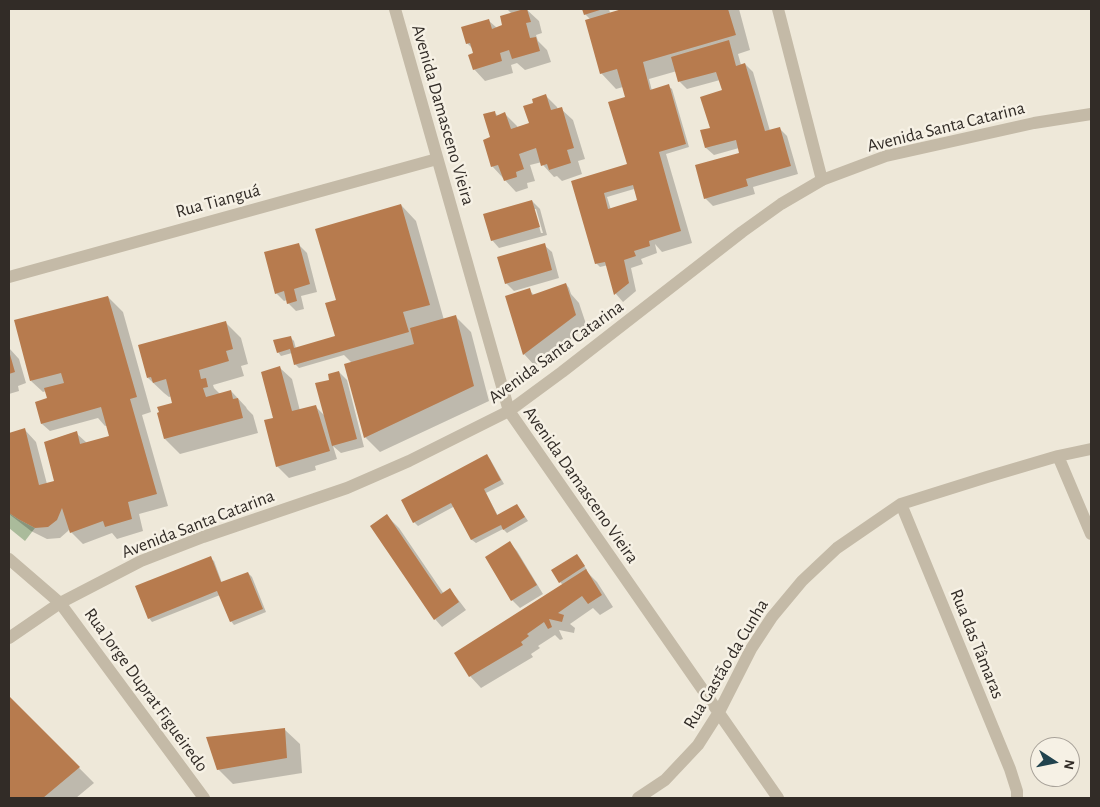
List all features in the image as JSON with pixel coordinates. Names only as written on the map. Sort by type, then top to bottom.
[{"type":"street","name":"Avenida Damasceno Vieira","points":[[396,9],[509,411],[778,798]]},
{"type":"street","points":[[778,9],[822,180]]},
{"type":"street","name":"Avenida Santa Catarina","points":[[9,638],[60,603],[141,561],[202,537],[346,488],[409,461],[509,411],[742,232],[781,204],[822,180],[886,156],[1034,123],[1091,114]]},
{"type":"street","name":"Rua Tianguá","points":[[9,277],[437,159]]},
{"type":"street","name":"Rua Gastão da Cunha","points":[[638,798],[666,780],[698,745],[719,712],[751,649],[766,625],[802,581],[837,548],[901,504],[1058,456],[1091,449]]},
{"type":"street","points":[[1058,456],[1091,534]]},
{"type":"street","name":"Rua das Tâmaras","points":[[901,504],[1010,770],[1017,791],[1016,798]]},
{"type":"street","name":"Rua Jorge Duprat Figueiredo","points":[[9,560],[60,603],[204,798]]},
{"type":"green space","points":[[9,513],[35,528],[25,541],[9,528]]},
{"type":"building","points":[[527,9],[531,22],[526,23],[530,38],[536,37],[540,51],[512,59],[509,50],[500,53],[502,61],[473,70],[468,55],[473,53],[470,43],[466,44],[461,27],[489,19],[492,29],[502,25],[500,16]]},
{"type":"building","points":[[582,9],[603,9],[584,15]]},
{"type":"building","points":[[622,9],[728,9],[736,35],[643,62],[650,90],[669,84],[686,144],[659,152],[681,231],[649,241],[650,246],[634,251],[636,256],[624,260],[629,283],[614,295],[605,262],[595,264],[571,181],[627,164],[608,102],[625,97],[617,69],[600,74],[585,20]],"holes":[[[633,185],[637,200],[608,209],[604,193]]]},
{"type":"building","points":[[729,40],[736,66],[745,63],[765,131],[780,127],[791,166],[746,179],[748,186],[704,199],[695,165],[739,153],[736,140],[705,148],[700,130],[710,128],[700,97],[722,90],[716,72],[678,82],[671,57]]},
{"type":"building","points":[[546,94],[551,110],[562,107],[574,148],[567,150],[571,163],[549,170],[547,164],[541,166],[536,148],[519,154],[524,169],[516,172],[517,177],[504,181],[498,165],[491,167],[483,140],[490,137],[483,114],[495,111],[496,116],[505,112],[511,129],[529,123],[523,106],[533,103],[532,99]]},
{"type":"building","points":[[532,200],[540,227],[491,241],[483,214]]},
{"type":"building","points":[[401,204],[430,305],[403,312],[409,332],[294,365],[290,349],[277,353],[273,340],[291,336],[294,348],[335,336],[325,303],[336,300],[315,229]]},
{"type":"building","points":[[299,243],[310,284],[294,289],[297,301],[287,304],[284,291],[275,294],[264,252]]},
{"type":"building","points":[[545,243],[552,270],[505,284],[497,257]]},
{"type":"building","points":[[566,283],[576,315],[523,355],[505,296],[530,288],[532,295]]},
{"type":"building","points":[[108,296],[137,397],[130,399],[157,494],[128,502],[132,519],[105,527],[103,521],[70,533],[62,508],[57,520],[48,527],[35,528],[9,513],[9,433],[25,428],[39,485],[54,481],[44,442],[77,431],[80,444],[109,436],[101,407],[41,424],[35,402],[47,398],[44,388],[64,383],[61,373],[30,381],[14,320]]},
{"type":"building","points":[[456,315],[474,386],[364,438],[344,364],[414,344],[410,328]]},
{"type":"building","points":[[226,321],[233,349],[226,351],[229,361],[199,370],[201,379],[206,378],[208,387],[203,388],[206,397],[231,390],[233,399],[238,398],[243,418],[164,439],[157,407],[172,403],[166,379],[153,383],[151,377],[147,378],[138,345]]},
{"type":"building","points":[[9,351],[15,372],[9,374]]},
{"type":"building","points":[[280,366],[292,411],[316,405],[330,451],[276,467],[264,420],[273,418],[261,372]]},
{"type":"building","points":[[339,371],[357,439],[332,446],[315,383],[329,380],[328,374]]},
{"type":"building","points":[[487,454],[501,480],[484,489],[497,515],[517,504],[525,517],[503,530],[501,525],[471,540],[451,503],[413,523],[401,500]]},
{"type":"building","points":[[387,514],[441,594],[450,588],[459,602],[434,620],[370,526]]},
{"type":"building","points":[[510,541],[537,585],[511,601],[485,557]]},
{"type":"building","points":[[577,554],[585,566],[559,583],[551,570]]},
{"type":"building","points":[[211,556],[221,582],[248,572],[263,609],[230,622],[217,591],[148,619],[135,586]]},
{"type":"building","points":[[586,569],[602,595],[588,604],[582,596],[558,613],[564,615],[562,622],[549,619],[552,627],[548,629],[544,622],[527,634],[529,636],[521,642],[523,645],[469,677],[454,653]]},
{"type":"building","points":[[9,696],[80,767],[43,798],[9,798]]},
{"type":"building","points":[[285,728],[287,758],[217,770],[206,737]]}]
